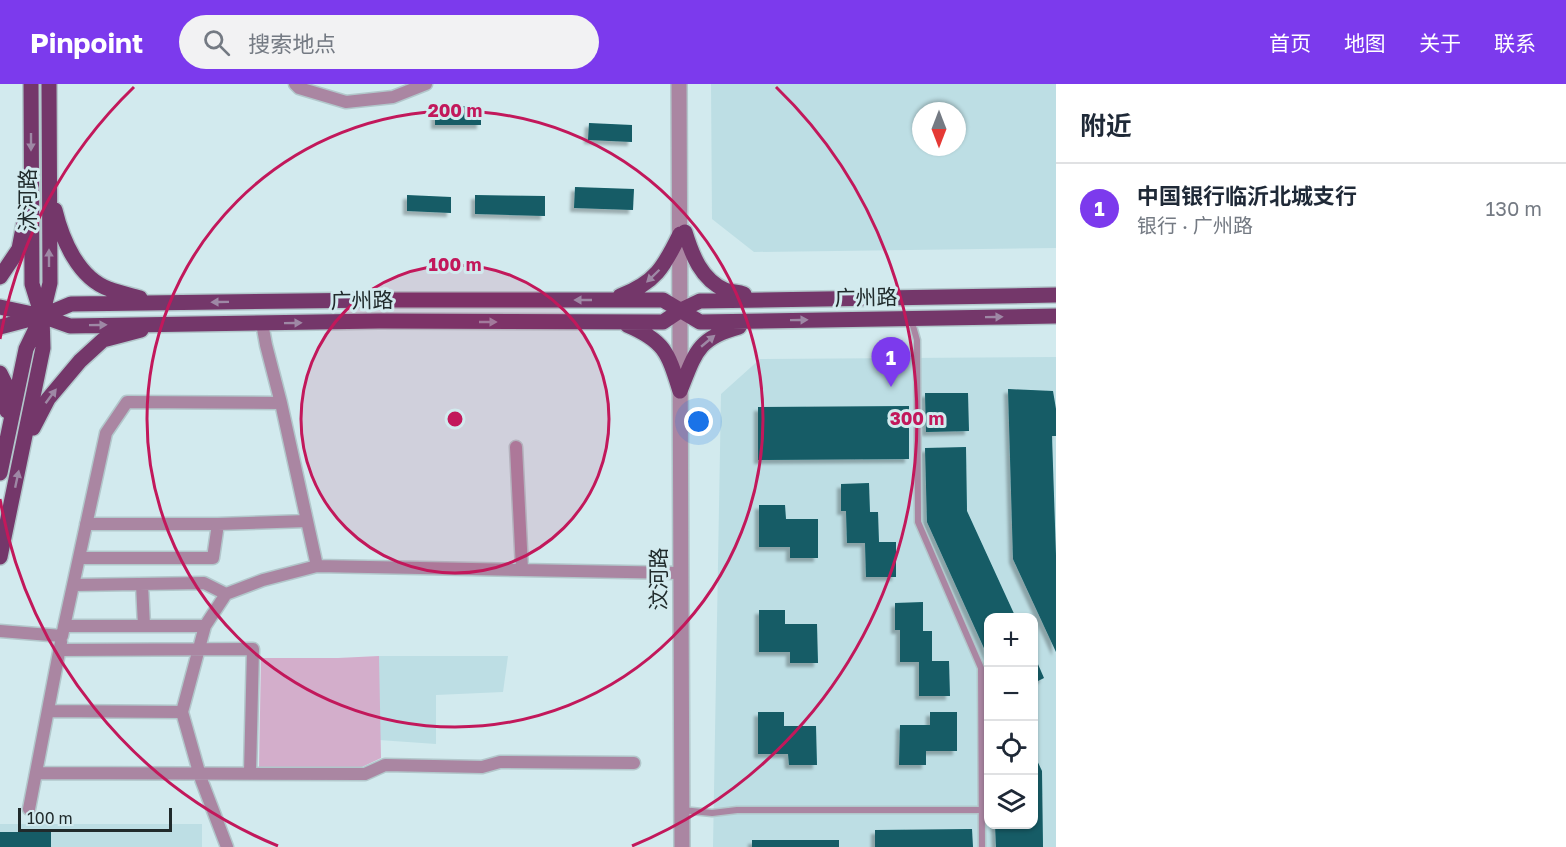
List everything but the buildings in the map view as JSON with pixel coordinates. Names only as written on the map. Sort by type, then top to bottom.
[{"type":"main road","name":"沭河路","points":[[0,557],[43,348],[42,315],[32,284],[31,84]]},
{"type":"main road","name":"沭河路","points":[[0,473],[26,348],[42,315],[50,283],[48,84]]},
{"type":"main road","points":[[49,184],[61,234],[83,271],[106,289],[158,303]]},
{"type":"main road","points":[[0,277],[19,249],[31,189]]},
{"type":"main road","points":[[682,233],[692,257],[705,275],[725,290],[771,299]]},
{"type":"main road","points":[[609,300],[638,289],[656,274],[668,259],[682,233]]},
{"type":"main road","name":"广州路","points":[[0,307],[42,315],[70,326],[663,322],[700,301],[1056,295]]},
{"type":"main road","name":"广州路","points":[[0,327],[71,304],[379,300],[663,300],[700,322],[1056,316]]},
{"type":"main road","points":[[680,391],[693,357],[705,340],[720,332],[768,320]]},
{"type":"main road","points":[[619,322],[643,332],[659,343],[670,359],[680,391]]},
{"type":"main road","points":[[24,447],[48,399],[80,361],[103,340],[161,325]]},
{"type":"main road","points":[[0,373],[6,385],[8,436]]},
{"type":"street","points":[[295,84],[298,88],[346,102],[393,97],[426,84]]},
{"type":"street","name":"汶河路","points":[[679,84],[682,233]]},
{"type":"street","name":"汶河路","points":[[682,847],[680,391],[685,84]]},
{"type":"street","points":[[262,323],[317,566]]},
{"type":"street","points":[[29,809],[59,650],[106,433],[127,402],[281,403]]},
{"type":"street","points":[[516,447],[522,569]]},
{"type":"street","points":[[86,524],[307,521]]},
{"type":"street","points":[[79,558],[213,558],[218,524]]},
{"type":"street","points":[[227,847],[199,773],[182,712],[206,626],[226,594],[263,580],[317,566],[680,573]]},
{"type":"street","points":[[73,585],[204,583],[226,594]]},
{"type":"street","points":[[142,584],[144,626]]},
{"type":"street","points":[[0,631],[206,626]]},
{"type":"street","points":[[59,650],[253,649],[250,773]]},
{"type":"street","points":[[48,711],[182,712]]},
{"type":"street","points":[[36,773],[365,774],[385,765],[482,767],[500,762],[634,763]]},
{"type":"lane","points":[[911,318],[917,340],[918,522],[981,668],[982,847]]},
{"type":"lane","points":[[681,810],[712,813],[737,810],[981,810]]},
{"type":"shaded area","points":[[711,84],[1056,84],[1056,248],[754,252],[712,219]]},
{"type":"shaded area","points":[[1056,357],[1056,847],[713,847],[721,394],[760,359]]},
{"type":"shaded area","points":[[379,656],[508,656],[503,692],[436,695],[436,744],[379,740]]},
{"type":"shaded area","points":[[379,656],[381,758],[362,767],[259,768],[261,658]]},
{"type":"shaded area","points":[[0,824],[202,824],[202,847],[0,847]]},
{"type":"place","name":"中国银行临沂北城支行","points":[[891,387]]}]
